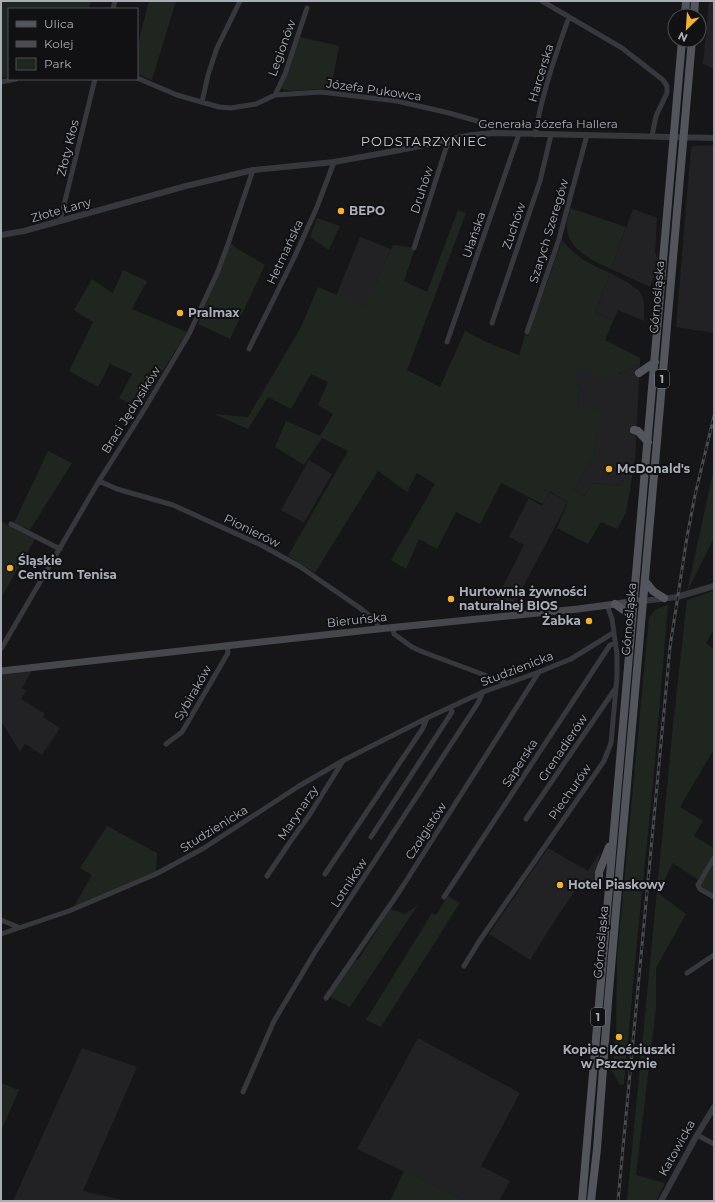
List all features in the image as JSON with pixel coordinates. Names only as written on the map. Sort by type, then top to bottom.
[{"type":"main road","name":"Górnośląska","points":[[582,1201],[681,48]]},
{"type":"main road","name":"Górnośląska","points":[[590,1201],[597,1149],[608,1002],[691,48]]},
{"type":"main road","points":[[639,373],[655,362]]},
{"type":"main road","points":[[634,430],[638,431],[648,442]]},
{"type":"main road","points":[[645,582],[653,591],[664,598]]},
{"type":"main road","name":"Bieruńska","points":[[1,671],[643,601]]},
{"type":"main road","points":[[611,605],[625,611],[632,619]]},
{"type":"main road","points":[[599,884],[600,872],[614,832]]},
{"type":"main road","points":[[596,1201],[597,1149]]},
{"type":"street","points":[[202,102],[208,75],[217,48],[240,1]]},
{"type":"street","points":[[542,1],[622,48],[663,80],[667,86],[666,93],[656,116],[652,136]]},
{"type":"street","name":"Legionów","points":[[275,95],[285,74],[308,8]]},
{"type":"street","name":"Harcerska","points":[[535,135],[541,103],[555,56],[569,17]]},
{"type":"street","name":"Józefa Pukowca","points":[[138,78],[177,95],[231,108],[256,104],[275,95],[321,92],[397,101],[477,121],[492,128],[495,133]]},
{"type":"street","points":[[1,82],[11,80]]},
{"type":"street","name":"Złoty Kłos","points":[[60,221],[95,80]]},
{"type":"street","name":"Generała Józefa Hallera","points":[[126,203],[186,186],[252,170],[334,162],[472,135],[495,133],[714,138]]},
{"type":"street","name":"Ułańska","points":[[447,342],[519,134]]},
{"type":"street","name":"Zuchów","points":[[492,323],[540,181],[551,135]]},
{"type":"street","name":"Szarych Szeregów","points":[[527,332],[559,239],[587,135]]},
{"type":"street","name":"Druhów","points":[[414,248],[449,139]]},
{"type":"street","name":"Hetmańska","points":[[249,349],[318,207],[334,162]]},
{"type":"street","name":"Braci Jędrysików","points":[[1,649],[99,481],[189,334],[218,271],[252,170]]},
{"type":"street","name":"Złote Łany","points":[[1,235],[24,231],[126,203]]},
{"type":"street","name":"Pionierów","points":[[99,481],[117,489],[174,505],[281,556],[313,574],[345,596],[377,622],[378,629]]},
{"type":"street","points":[[11,524],[60,549]]},
{"type":"street","name":"Bieruńska","points":[[643,601],[677,597],[714,586]]},
{"type":"street","name":"Piechurów","points":[[464,966],[484,933],[604,761],[611,742],[616,688],[617,654],[613,633],[611,605]]},
{"type":"street","points":[[393,628],[394,634],[412,647],[506,683]]},
{"type":"street","name":"Studzienicka","points":[[1,934],[69,911],[156,874],[204,848],[299,786],[344,760],[427,718],[483,692],[571,659],[613,633]]},
{"type":"street","name":"Saperska","points":[[444,897],[610,646],[615,643]]},
{"type":"street","name":"Sybiraków","points":[[166,744],[182,732],[228,653],[227,646]]},
{"type":"street","name":"Czołgistów","points":[[326,998],[399,892],[539,672]]},
{"type":"street","name":"Grenadierów","points":[[526,819],[616,688]]},
{"type":"street","name":"Lotników","points":[[243,1092],[274,1021],[315,952],[478,703],[483,692]]},
{"type":"street","points":[[371,837],[452,712],[451,707]]},
{"type":"street","points":[[325,874],[423,728],[427,718]]},
{"type":"street","name":"Marynarzy","points":[[267,876],[310,814],[344,760]]},
{"type":"street","points":[[714,858],[698,885],[700,889],[714,897]]},
{"type":"street","points":[[1,920],[18,927]]},
{"type":"street","points":[[687,973],[714,955]]},
{"type":"street","name":"Katowicka","points":[[661,1201],[714,1107]]},
{"type":"street","points":[[697,1135],[714,1144]]},
{"type":"shaded area","points":[[709,1],[714,1],[714,69],[703,64],[705,48],[707,48]]},
{"type":"shaded area","points":[[714,145],[714,333],[676,327],[691,147]]},
{"type":"shaded area","points":[[633,209],[657,218],[655,253],[658,259],[656,271],[650,287],[611,269]]},
{"type":"shaded area","points":[[360,237],[391,249],[365,308],[336,296]]},
{"type":"shaded area","points":[[610,273],[638,290],[643,297],[644,321],[618,310],[613,321],[595,313]]},
{"type":"shaded area","points":[[640,363],[635,460],[620,486],[591,483],[585,496],[574,490],[589,462],[594,459],[596,432],[602,412],[577,410],[580,386],[574,384],[576,369],[593,369],[619,374]]},
{"type":"shaded area","points":[[309,460],[332,474],[304,523],[281,510]]},
{"type":"shaded area","points":[[550,492],[568,502],[514,604],[493,606],[524,545],[509,537],[529,498],[542,506]]},
{"type":"shaded area","points":[[32,670],[22,688],[26,691],[21,699],[45,714],[43,717],[60,728],[42,755],[25,744],[20,752],[1,723],[1,673]]},
{"type":"shaded area","points":[[548,848],[588,871],[600,852],[595,890],[581,882],[530,960],[489,934]]},
{"type":"shaded area","points":[[418,1038],[520,1093],[481,1166],[510,1181],[499,1201],[465,1201],[357,1149]]},
{"type":"shaded area","points":[[82,1048],[137,1067],[83,1191],[127,1201],[13,1201]]},
{"type":"green space","points":[[1,1],[91,1],[89,8],[8,8],[8,77],[1,78]]},
{"type":"green space","points":[[149,1],[176,1],[152,80],[138,74],[138,44]]},
{"type":"green space","points":[[300,37],[339,46],[331,88],[291,91],[281,89]]},
{"type":"green space","points":[[570,208],[626,227],[611,269],[583,254],[571,242],[567,227]]},
{"type":"green space","points":[[458,210],[466,213],[407,370],[440,387],[465,331],[486,342],[519,355],[525,335],[528,336],[562,240],[573,252],[584,260],[610,273],[595,313],[613,321],[605,340],[640,358],[640,363],[623,372],[611,376],[605,377],[593,374],[593,369],[577,369],[574,384],[580,386],[577,410],[602,411],[601,429],[596,432],[594,459],[589,462],[574,490],[585,496],[591,483],[620,486],[635,460],[626,513],[617,529],[601,522],[588,544],[557,528],[568,502],[550,491],[543,504],[501,483],[480,524],[456,512],[437,549],[419,539],[406,569],[391,560],[435,484],[417,473],[407,492],[378,471],[315,573],[288,556],[348,451],[322,438],[304,465],[275,447],[286,421],[320,436],[333,414],[318,405],[328,382],[311,374],[291,409],[268,397],[248,429],[214,414],[248,417],[300,329],[318,287],[365,307],[393,245],[415,248],[404,281],[427,292]]},
{"type":"green space","points":[[317,218],[340,226],[329,250],[310,237]]},
{"type":"green space","points":[[231,243],[236,248],[265,265],[230,339],[198,324]]},
{"type":"green space","points":[[123,270],[147,281],[132,309],[187,332],[139,409],[119,398],[132,374],[110,364],[98,387],[69,371],[93,322],[74,310],[92,279],[113,293]]},
{"type":"green space","points":[[48,451],[72,463],[30,530],[14,523]]},
{"type":"green space","points":[[714,468],[714,538],[687,592]]},
{"type":"green space","name":"Śląskie Centrum Tenisa","points":[[1,521],[35,539],[1,598]]},
{"type":"green space","points":[[714,591],[714,629],[706,643],[714,649],[714,749],[680,807],[703,821],[694,836],[714,848],[714,854],[698,880],[673,863],[658,893],[686,914],[656,968],[656,1008],[636,1175],[665,1183],[656,1201],[627,1201],[673,725],[687,600]]},
{"type":"green space","points":[[668,605],[653,784],[624,1084],[620,1085],[612,1071],[616,1034],[617,958],[649,617],[656,609]]},
{"type":"green space","points":[[107,826],[157,853],[156,872],[73,908],[92,875],[80,868]]},
{"type":"green space","points":[[714,864],[714,895],[701,888],[701,883]]},
{"type":"green space","points":[[448,896],[460,903],[381,1027],[366,1020],[432,913],[436,915]]},
{"type":"green space","points":[[418,905],[350,1007],[330,997],[323,1003],[353,958],[358,960],[390,909],[405,914]]},
{"type":"green space","points":[[1,1083],[19,1090],[1,1131]]},
{"type":"green space","points":[[404,1171],[465,1201],[390,1201]]},
{"type":"railway","points":[[618,1201],[670,647],[687,537],[695,495],[714,416]]},
{"type":"place","name":"BEPO","points":[[341,211]]},
{"type":"place","name":"Pralmax","points":[[180,313]]},
{"type":"place","name":"McDonald's","points":[[609,469]]},
{"type":"place","name":"Śląskie Centrum Tenisa","points":[[10,568]]},
{"type":"place","name":"Hurtownia żywności naturalnej BIOS","points":[[451,599]]},
{"type":"place","name":"Żabka","points":[[589,621]]},
{"type":"place","name":"Hotel Piaskowy","points":[[560,885]]},
{"type":"place","name":"Kopiec Kościuszki w Pszczynie","points":[[619,1037]]},
{"type":"district","name":"PODSTARZYNIEC","points":[[424,141]]}]
